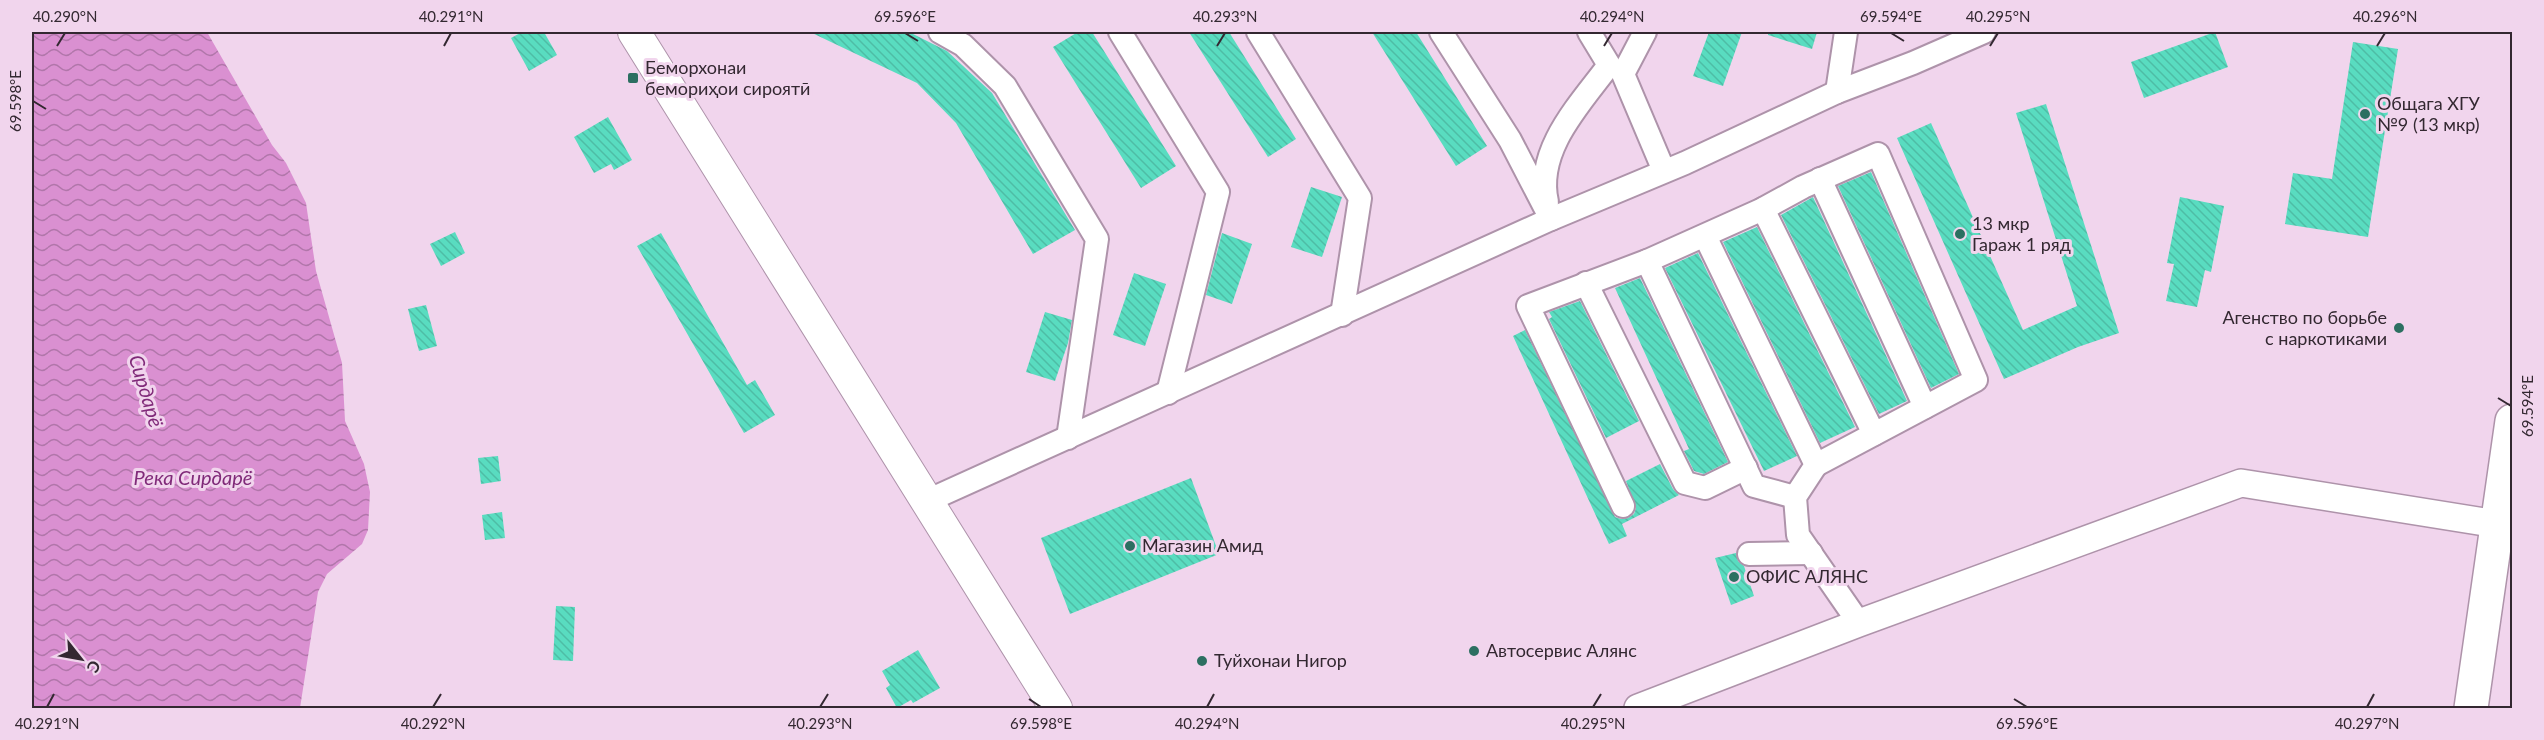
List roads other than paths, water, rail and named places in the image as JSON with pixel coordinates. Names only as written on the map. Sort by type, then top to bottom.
[{"type":"highway","points":[[2471,708],[2505,522],[2512,421]]},
{"type":"main road","points":[[634,32],[1056,708]]},
{"type":"street","points":[[940,32],[963,45],[1005,86],[1098,239],[1068,438]]},
{"type":"street","points":[[1120,32],[1218,192],[1168,393]]},
{"type":"street","points":[[1258,32],[1360,198],[1342,315]]},
{"type":"street","points":[[1442,32],[1510,140],[1551,219]]},
{"type":"street","points":[[1551,219],[1545,178],[1550,154],[1565,126],[1609,64],[1589,32]]},
{"type":"street","points":[[1645,32],[1623,74],[1664,171]]},
{"type":"street","points":[[1837,92],[1846,32]]},
{"type":"street","points":[[927,501],[1837,92],[1914,63],[1984,32]]},
{"type":"street","points":[[1623,506],[1528,306],[1647,261],[1705,236],[1820,179],[1878,154],[1976,380],[1816,465],[1795,497],[1798,536],[1859,623]]},
{"type":"street","points":[[1820,179],[1925,407]]},
{"type":"street","points":[[1763,209],[1874,434]]},
{"type":"street","points":[[1705,236],[1816,465]]},
{"type":"street","points":[[1647,261],[1754,486],[1795,497]]},
{"type":"street","points":[[1586,283],[1686,483],[1705,488],[1746,468]]},
{"type":"street","points":[[1638,708],[1859,623],[2241,483],[2505,522]]},
{"type":"street","points":[[1749,554],[1811,553]]},
{"type":"water","name":"Река Сирдарё","points":[[32,32],[207,32],[272,145],[286,163],[306,203],[316,271],[342,363],[345,421],[364,464],[370,492],[368,530],[362,544],[327,574],[318,592],[300,708],[32,708]]},
{"type":"place","name":"Беморхонаи бемориҳои сироятӣ","points":[[633,78]]},
{"type":"place","name":"Общага ХГУ №9 (13 мкр)","points":[[2365,114]]},
{"type":"place","name":"13 мкр Гараж 1 ряд","points":[[1960,234]]},
{"type":"place","name":"Агенство по борьбе с наркотиками","points":[[2399,328]]},
{"type":"place","name":"Магазин Амид","points":[[1130,546]]},
{"type":"place","name":"ОФИС АЛЯНС","points":[[1734,577]]},
{"type":"place","name":"Автосервис Алянс","points":[[1474,651]]},
{"type":"place","name":"Туйхонаи Нигор","points":[[1202,661]]},
{"type":"water label","name":"Сирдарё","points":[[146,391]]}]
